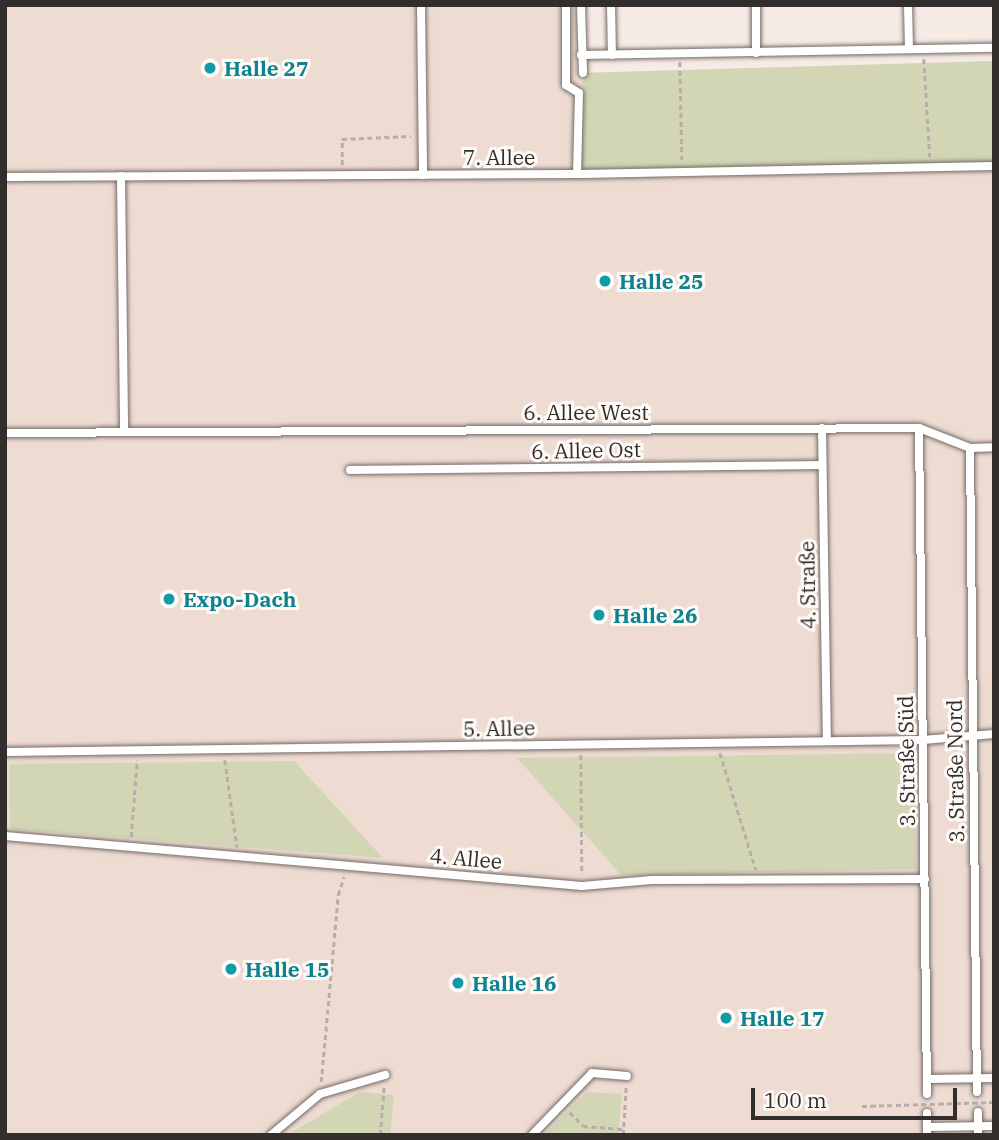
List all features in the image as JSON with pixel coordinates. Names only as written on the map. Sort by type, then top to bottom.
[{"type":"lane","points":[[421,5],[423,175]]},
{"type":"lane","points":[[566,5],[566,85],[579,93],[577,174]]},
{"type":"lane","points":[[580,5],[583,73]]},
{"type":"lane","points":[[611,5],[612,55]]},
{"type":"lane","points":[[756,5],[756,53]]},
{"type":"lane","points":[[908,5],[909,49]]},
{"type":"lane","points":[[581,55],[994,48]]},
{"type":"lane","name":"7. Allee","points":[[5,177],[577,174],[994,166]]},
{"type":"lane","points":[[121,176],[124,432]]},
{"type":"lane","name":"4. Straße","points":[[822,428],[827,741]]},
{"type":"lane","points":[[919,428],[970,448],[994,447]]},
{"type":"lane","name":"6. Allee West","points":[[5,433],[919,428]]},
{"type":"lane","name":"3. Straße Süd","points":[[919,428],[927,1094]]},
{"type":"lane","name":"3. Straße Nord","points":[[970,448],[977,1093]]},
{"type":"lane","name":"6. Allee Ost","points":[[350,470],[822,465]]},
{"type":"lane","name":"5. Allee","points":[[5,752],[923,740],[972,738],[994,734]]},
{"type":"lane","name":"4. Allee","points":[[5,836],[582,886],[652,880],[925,879]]},
{"type":"lane","points":[[532,1135],[592,1073],[627,1076]]},
{"type":"lane","points":[[271,1135],[320,1094],[385,1075]]},
{"type":"lane","points":[[927,1079],[994,1078]]},
{"type":"lane","points":[[978,1112],[978,1130]]},
{"type":"lane","points":[[927,1113],[927,1131],[978,1130],[994,1126]]},
{"type":"path","points":[[924,49],[931,167]]},
{"type":"path","points":[[680,54],[682,171]]},
{"type":"path","points":[[342,175],[343,134]]},
{"type":"path","points":[[342,139],[423,136]]},
{"type":"path","points":[[717,743],[759,880]]},
{"type":"path","points":[[581,745],[582,886]]},
{"type":"path","points":[[130,847],[138,750]]},
{"type":"path","points":[[223,750],[238,855]]},
{"type":"path","points":[[320,1094],[338,895],[349,864]]},
{"type":"path","points":[[380,1135],[385,1075]]},
{"type":"path","points":[[623,1135],[627,1076]]},
{"type":"path","points":[[862,1106],[994,1102]]},
{"type":"path","points":[[563,1104],[583,1126],[623,1129]]},
{"type":"shaded area","points":[[5,5],[575,5],[576,73],[994,61],[994,1135],[5,1135]]},
{"type":"green space","points":[[994,61],[994,166],[581,174],[583,73]]},
{"type":"green space","points":[[914,753],[916,869],[621,875],[517,758]]},
{"type":"green space","points":[[294,761],[383,858],[10,829],[9,764]]},
{"type":"green space","points":[[360,1092],[394,1095],[390,1135],[287,1135]]},
{"type":"green space","points":[[587,1092],[622,1094],[618,1135],[544,1135]]},
{"type":"place","name":"Halle 27","points":[[210,68]]},
{"type":"place","name":"Halle 25","points":[[605,281]]},
{"type":"place","name":"Expo-Dach","points":[[169,599]]},
{"type":"place","name":"Halle 26","points":[[599,615]]},
{"type":"place","name":"Halle 15","points":[[231,969]]},
{"type":"place","name":"Halle 16","points":[[458,983]]},
{"type":"place","name":"Halle 17","points":[[726,1018]]}]
